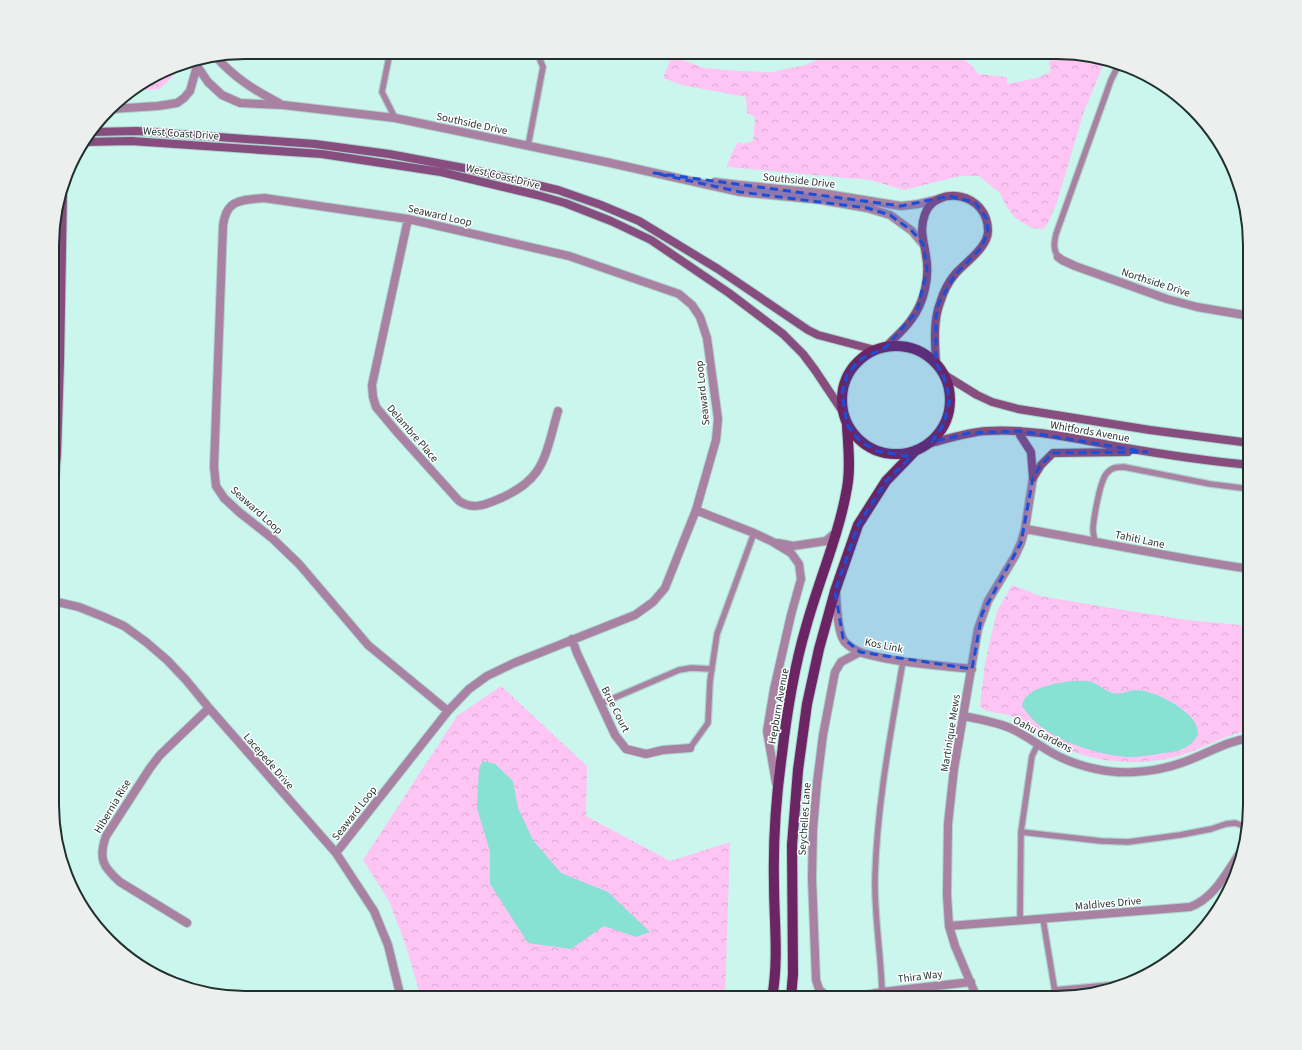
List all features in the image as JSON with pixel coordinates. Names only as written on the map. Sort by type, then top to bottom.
[{"type":"main road","name":"West Coast Drive","points":[[98,132],[137,131],[315,144],[389,154],[469,169],[558,190],[601,205],[638,221],[718,268],[808,330],[818,335],[875,350]]},
{"type":"main road","name":"West Coast Drive","points":[[90,142],[131,141],[322,154],[441,172],[565,203],[611,221],[651,240],[741,302],[783,334],[803,354],[843,412]]},
{"type":"main road","points":[[886,347],[911,320],[920,302],[925,286],[927,270],[923,244],[923,219],[927,210],[932,204],[949,196],[958,196],[968,199],[976,202],[981,208],[987,219],[988,232],[982,247],[955,275],[939,303],[935,330],[936,363]]},
{"type":"main road","points":[[59,264],[62,217]]},
{"type":"main road","points":[[904,346],[921,352],[936,363],[948,386],[950,399],[944,424],[937,435],[928,444],[916,450],[896,454],[876,451],[859,440],[847,424],[843,412],[842,393],[847,375],[859,360],[875,350],[886,347],[904,346]]},
{"type":"main road","name":"Whitfords Avenue","points":[[943,374],[977,395],[992,402],[1018,408],[1150,430],[1243,442]]},
{"type":"main road","name":"Hepburn Avenue","points":[[773,991],[775,957],[774,839],[782,754],[793,682],[806,627],[836,533],[847,487],[849,468],[847,424]]},
{"type":"main road","name":"Whitfords Avenue","points":[[928,444],[969,433],[986,431],[1020,431],[1057,435],[1147,452],[1243,464]]},
{"type":"main road","points":[[1020,431],[1020,435],[1031,452],[1033,478]]},
{"type":"main road","points":[[792,991],[793,974],[792,845],[798,770],[807,704],[819,649],[835,591],[858,524],[886,481],[916,450]]},
{"type":"main road","points":[[1033,478],[1041,465],[1053,453],[1147,452]]},
{"type":"street","name":"Southside Drive","points":[[220,61],[229,72],[246,84],[283,105]]},
{"type":"street","points":[[119,108],[177,103],[190,91],[196,65]]},
{"type":"street","name":"Southside Drive","points":[[198,65],[208,82],[222,95],[240,103],[283,105],[395,118],[654,172],[740,192],[821,200],[867,208],[890,215],[912,230],[923,244]]},
{"type":"street","name":"Southside Drive","points":[[654,172],[740,185],[821,193],[901,206],[940,199]]},
{"type":"street","name":"Seaward Loop","points":[[336,853],[448,711],[469,689],[486,676],[572,639],[635,615],[653,602],[665,588],[696,510],[716,440],[718,419],[707,338],[700,317],[692,305],[679,294],[569,256],[408,219],[264,198],[244,199],[229,206],[224,216],[223,226],[214,475],[216,486],[224,498],[239,512],[272,538],[300,564],[368,645],[448,711]]},
{"type":"street","name":"Delambre Place","points":[[408,219],[372,385],[376,407],[459,501],[465,505],[474,507],[485,505],[522,488],[532,478],[542,464],[558,411]]},
{"type":"street","name":"Northside Drive","points":[[1058,257],[1075,266],[1167,299],[1197,307],[1243,315]]},
{"type":"street","name":"Martinique Mews","points":[[974,991],[955,946],[949,926],[947,896],[948,824],[954,769],[978,629],[982,614],[988,601],[1015,556],[1025,529],[1033,478]]},
{"type":"street","points":[[696,510],[773,542],[790,553],[800,564],[801,579],[774,689],[767,731],[778,792]]},
{"type":"street","name":"Tahiti Lane","points":[[1025,529],[1191,560],[1243,568]]},
{"type":"street","points":[[773,542],[793,546],[826,541],[836,533]]},
{"type":"street","name":"Kos Link","points":[[835,591],[840,628],[843,638],[845,642],[860,652],[903,661],[972,669]]},
{"type":"street","name":"Lacepede Drive","points":[[59,602],[79,607],[124,626],[167,660],[186,680],[336,853],[374,911],[388,945],[400,991]]},
{"type":"street","name":"Brue Court","points":[[572,639],[614,735],[626,749],[646,754],[663,750],[690,748]]},
{"type":"street","name":"Seychelles Lane","points":[[821,991],[816,980],[812,878],[813,828],[816,790],[823,735],[835,672],[841,662],[860,652]]},
{"type":"street","name":"Hibernia Rise","points":[[187,923],[120,882],[105,868],[102,853],[106,836],[150,768],[160,755],[209,708]]},
{"type":"street","name":"Oahu Gardens","points":[[964,716],[1011,728],[1060,757],[1097,769],[1112,772],[1133,772],[1162,768],[1185,762],[1232,741],[1243,739]]},
{"type":"street","name":"Maldives Drive","points":[[949,926],[1190,907],[1200,903],[1208,897],[1235,860]]},
{"type":"street","name":"Thira Way","points":[[891,991],[971,982]]},
{"type":"lane","points":[[389,59],[382,92],[395,118]]},
{"type":"lane","points":[[528,146],[543,67],[540,59]]},
{"type":"lane","points":[[1058,257],[1055,253],[1054,247],[1056,234],[1108,87],[1117,69]]},
{"type":"lane","points":[[1095,541],[1093,531],[1094,519],[1104,477],[1115,467],[1124,467],[1210,484],[1243,488]]},
{"type":"lane","points":[[690,748],[708,723],[712,669],[717,634],[754,533]]},
{"type":"lane","points":[[882,991],[875,895],[878,824],[903,661]]},
{"type":"lane","points":[[600,704],[679,670],[691,668],[712,669]]},
{"type":"lane","points":[[1020,921],[1021,832],[1032,756],[1038,744]]},
{"type":"lane","points":[[1021,832],[1101,841],[1128,842],[1180,835],[1211,829],[1226,824],[1235,823],[1242,825]]},
{"type":"lane","points":[[1043,919],[1055,990],[1100,986]]},
{"type":"highlighted area","points":[[654,173],[901,206],[949,196],[975,202],[987,219],[988,232],[982,247],[955,275],[939,303],[936,317],[936,363],[943,374],[950,399],[944,424],[932,442],[969,433],[1020,431],[1147,452],[1053,453],[1041,465],[1033,478],[1021,543],[982,614],[972,669],[860,652],[843,638],[835,591],[858,525],[886,481],[911,457],[876,451],[859,440],[847,425],[842,393],[847,375],[859,360],[886,347],[917,311],[927,270],[923,244],[912,231],[890,215],[867,208],[740,192]]},
{"type":"green space","points":[[671,59],[680,59],[704,68],[739,71],[772,72],[805,65],[819,59],[963,59],[974,68],[978,74],[1007,77],[1007,84],[1037,78],[1051,72],[1049,63],[1051,59],[1069,59],[1103,65],[1084,111],[1057,202],[1048,223],[1043,229],[1032,228],[1015,218],[1005,204],[1000,193],[979,176],[960,176],[904,190],[870,180],[727,167],[738,142],[743,144],[753,141],[755,117],[747,113],[746,97],[682,85],[663,78]]},
{"type":"green space","points":[[179,71],[176,73],[160,89],[142,90],[163,78]]},
{"type":"green space","points":[[1012,585],[1040,596],[1188,620],[1243,625],[1243,732],[1230,735],[1175,757],[1162,760],[1122,762],[1082,755],[1064,747],[1018,719],[1008,715],[985,710],[980,706],[985,663],[997,611]]},
{"type":"green space","points":[[501,686],[587,766],[586,816],[670,861],[730,842],[725,991],[419,991],[407,949],[389,901],[363,860],[457,716]]},
{"type":"shaded area","points":[[1073,681],[1092,682],[1113,693],[1138,690],[1158,695],[1180,708],[1189,716],[1196,724],[1198,733],[1194,741],[1180,750],[1137,757],[1115,756],[1100,753],[1069,742],[1054,735],[1041,726],[1030,716],[1022,705],[1029,694],[1036,690],[1059,683]]},
{"type":"shaded area","points":[[483,761],[495,764],[513,781],[518,808],[533,840],[561,873],[608,892],[650,932],[636,937],[604,926],[571,949],[528,943],[490,884],[490,852],[477,808],[479,768]]}]
